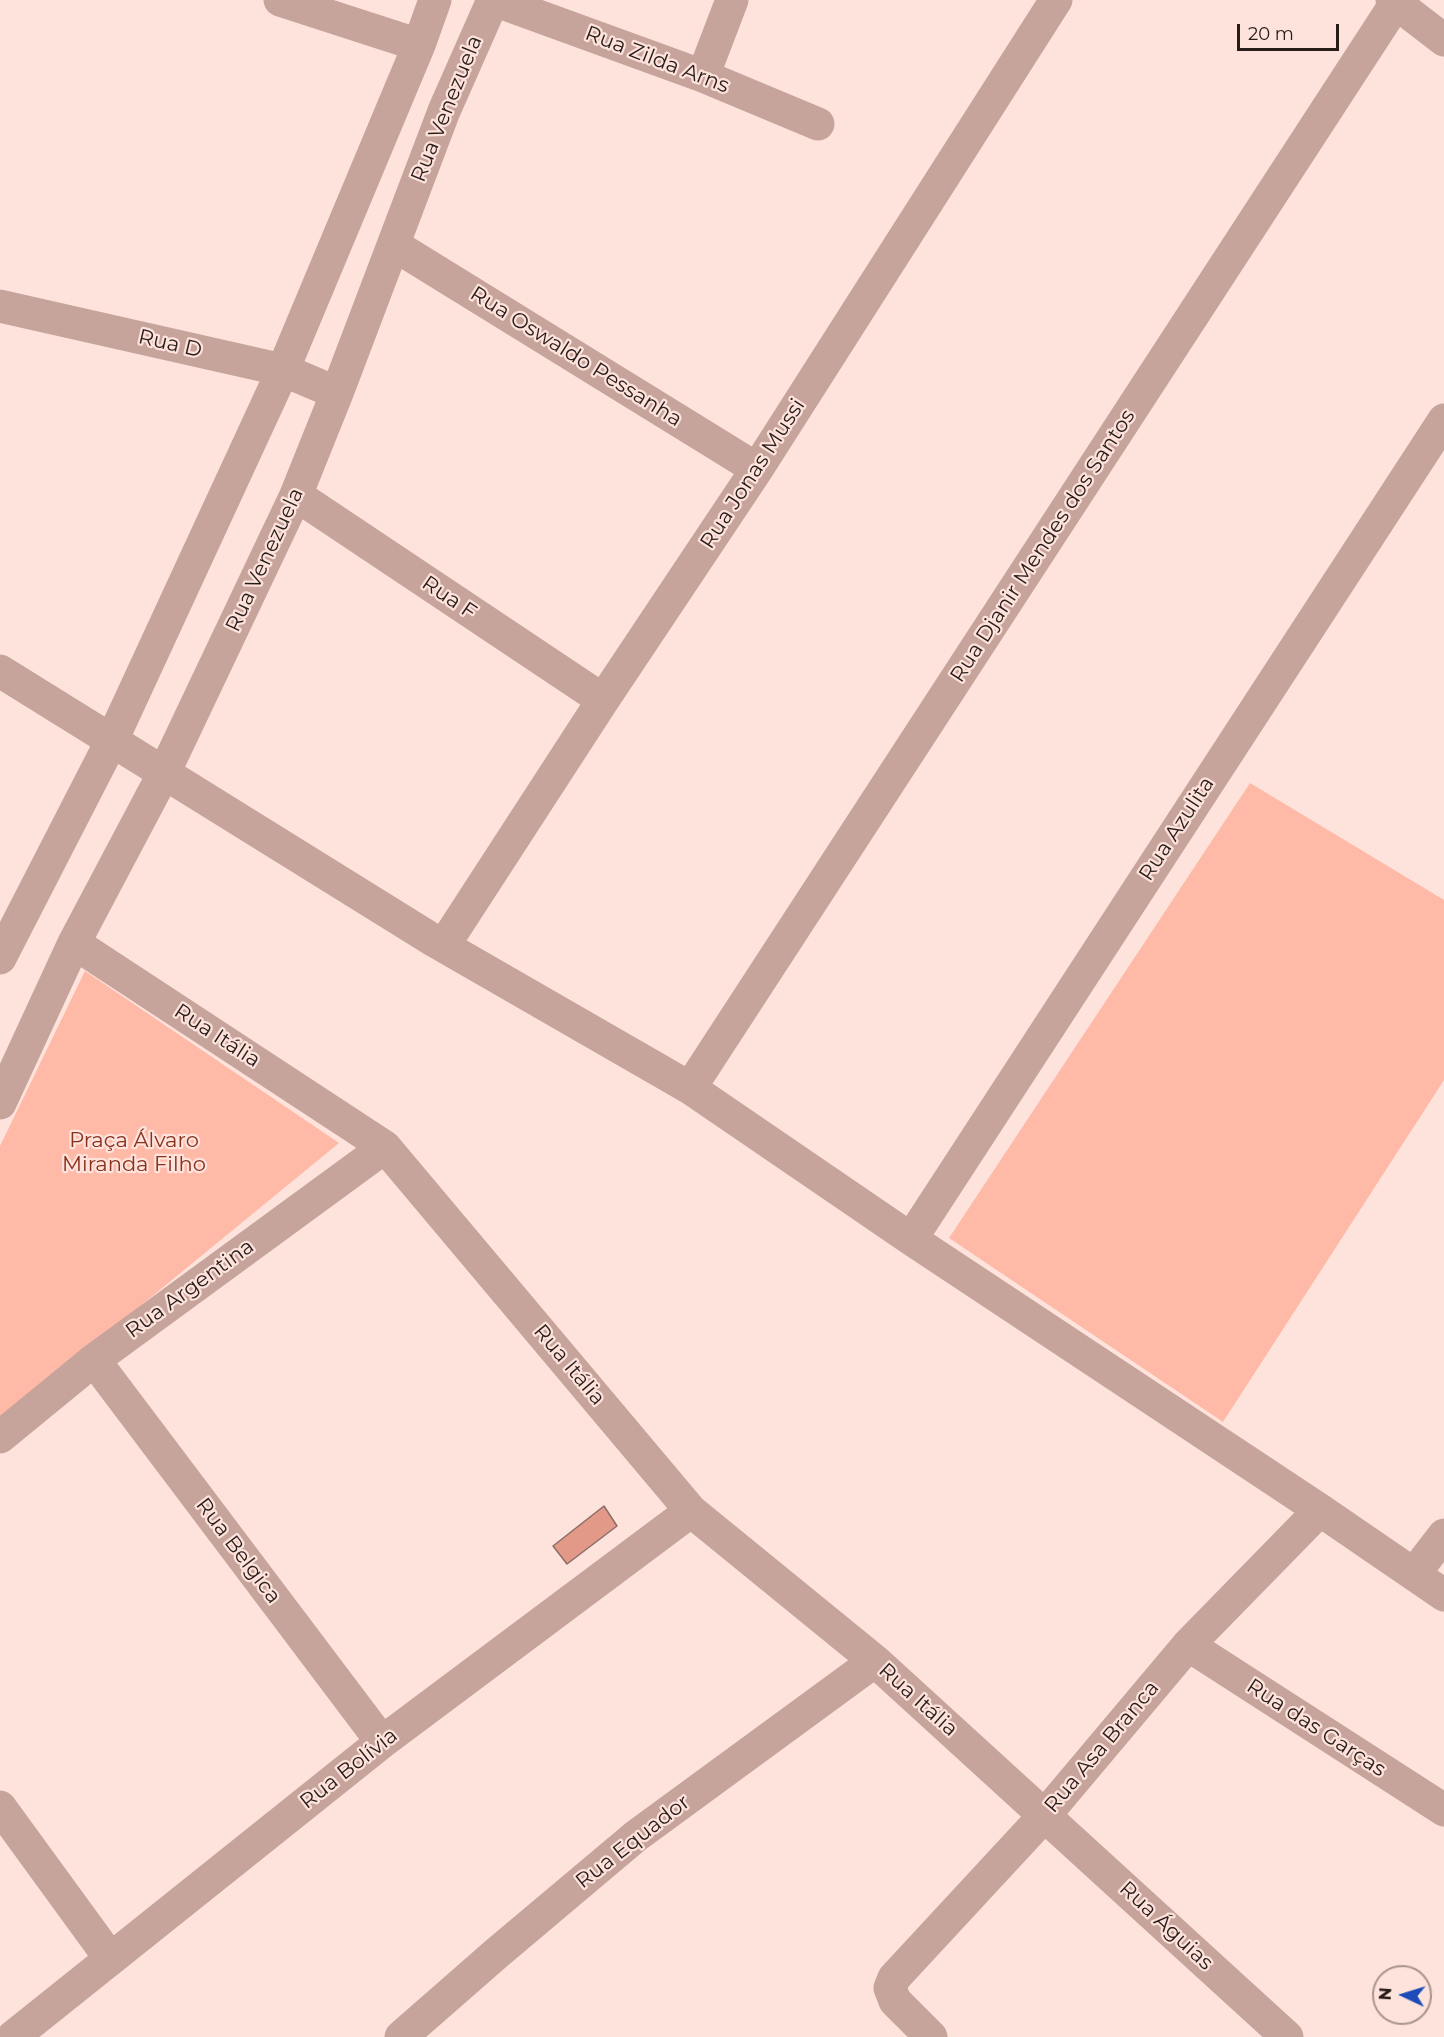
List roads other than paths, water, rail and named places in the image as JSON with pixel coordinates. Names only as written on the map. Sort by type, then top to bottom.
[{"type":"street","points":[[280,0],[419,45]]},
{"type":"street","points":[[0,958],[112,740],[283,370],[419,45],[435,0]]},
{"type":"street","name":"Rua Zilda Arns","points":[[493,0],[703,76],[818,124]]},
{"type":"street","name":"Rua Venezuela","points":[[0,1103],[74,943],[164,773],[296,495],[444,111],[493,0]]},
{"type":"street","points":[[703,76],[732,0]]},
{"type":"street","name":"Rua Jonas Mussi","points":[[444,945],[603,700],[758,469],[1056,0]]},
{"type":"street","points":[[1394,2],[1444,40]]},
{"type":"street","name":"Rua Djanir Mendes dos Santos","points":[[690,1088],[1394,2]]},
{"type":"street","name":"Rua Oswaldo Pessanha","points":[[394,245],[758,469]]},
{"type":"street","name":"Rua D","points":[[0,306],[283,370],[337,393]]},
{"type":"street","name":"Rua Azulita","points":[[911,1239],[1444,420]]},
{"type":"street","name":"Rua F","points":[[296,495],[603,700]]},
{"type":"street","points":[[0,671],[444,945],[690,1088],[911,1239],[1320,1510],[1444,1595]]},
{"type":"street","name":"Rua Itália","points":[[74,943],[385,1147],[691,1511],[875,1661],[1045,1815]]},
{"type":"street","name":"Rua Argentina","points":[[0,1437],[94,1360],[385,1147]]},
{"type":"street","name":"Rua Belgica","points":[[94,1360],[382,1742]]},
{"type":"street","name":"Rua Asa Branca","points":[[931,2037],[895,2001],[891,1988],[894,1978],[1045,1815],[1188,1646],[1320,1510]]},
{"type":"street","name":"Rua Bolívia","points":[[13,2037],[382,1742],[691,1511]]},
{"type":"street","points":[[1414,1574],[1444,1535]]},
{"type":"street","name":"Rua das Garças","points":[[1188,1646],[1444,1810]]},
{"type":"street","name":"Rua Equador","points":[[401,2037],[636,1836],[875,1661]]},
{"type":"street","points":[[0,1807],[110,1958]]},
{"type":"street","name":"Rua Águias","points":[[1045,1815],[1287,2037]]},
{"type":"park label","name":"Praça Álvaro Miranda Filho","points":[[134,1153]]}]
